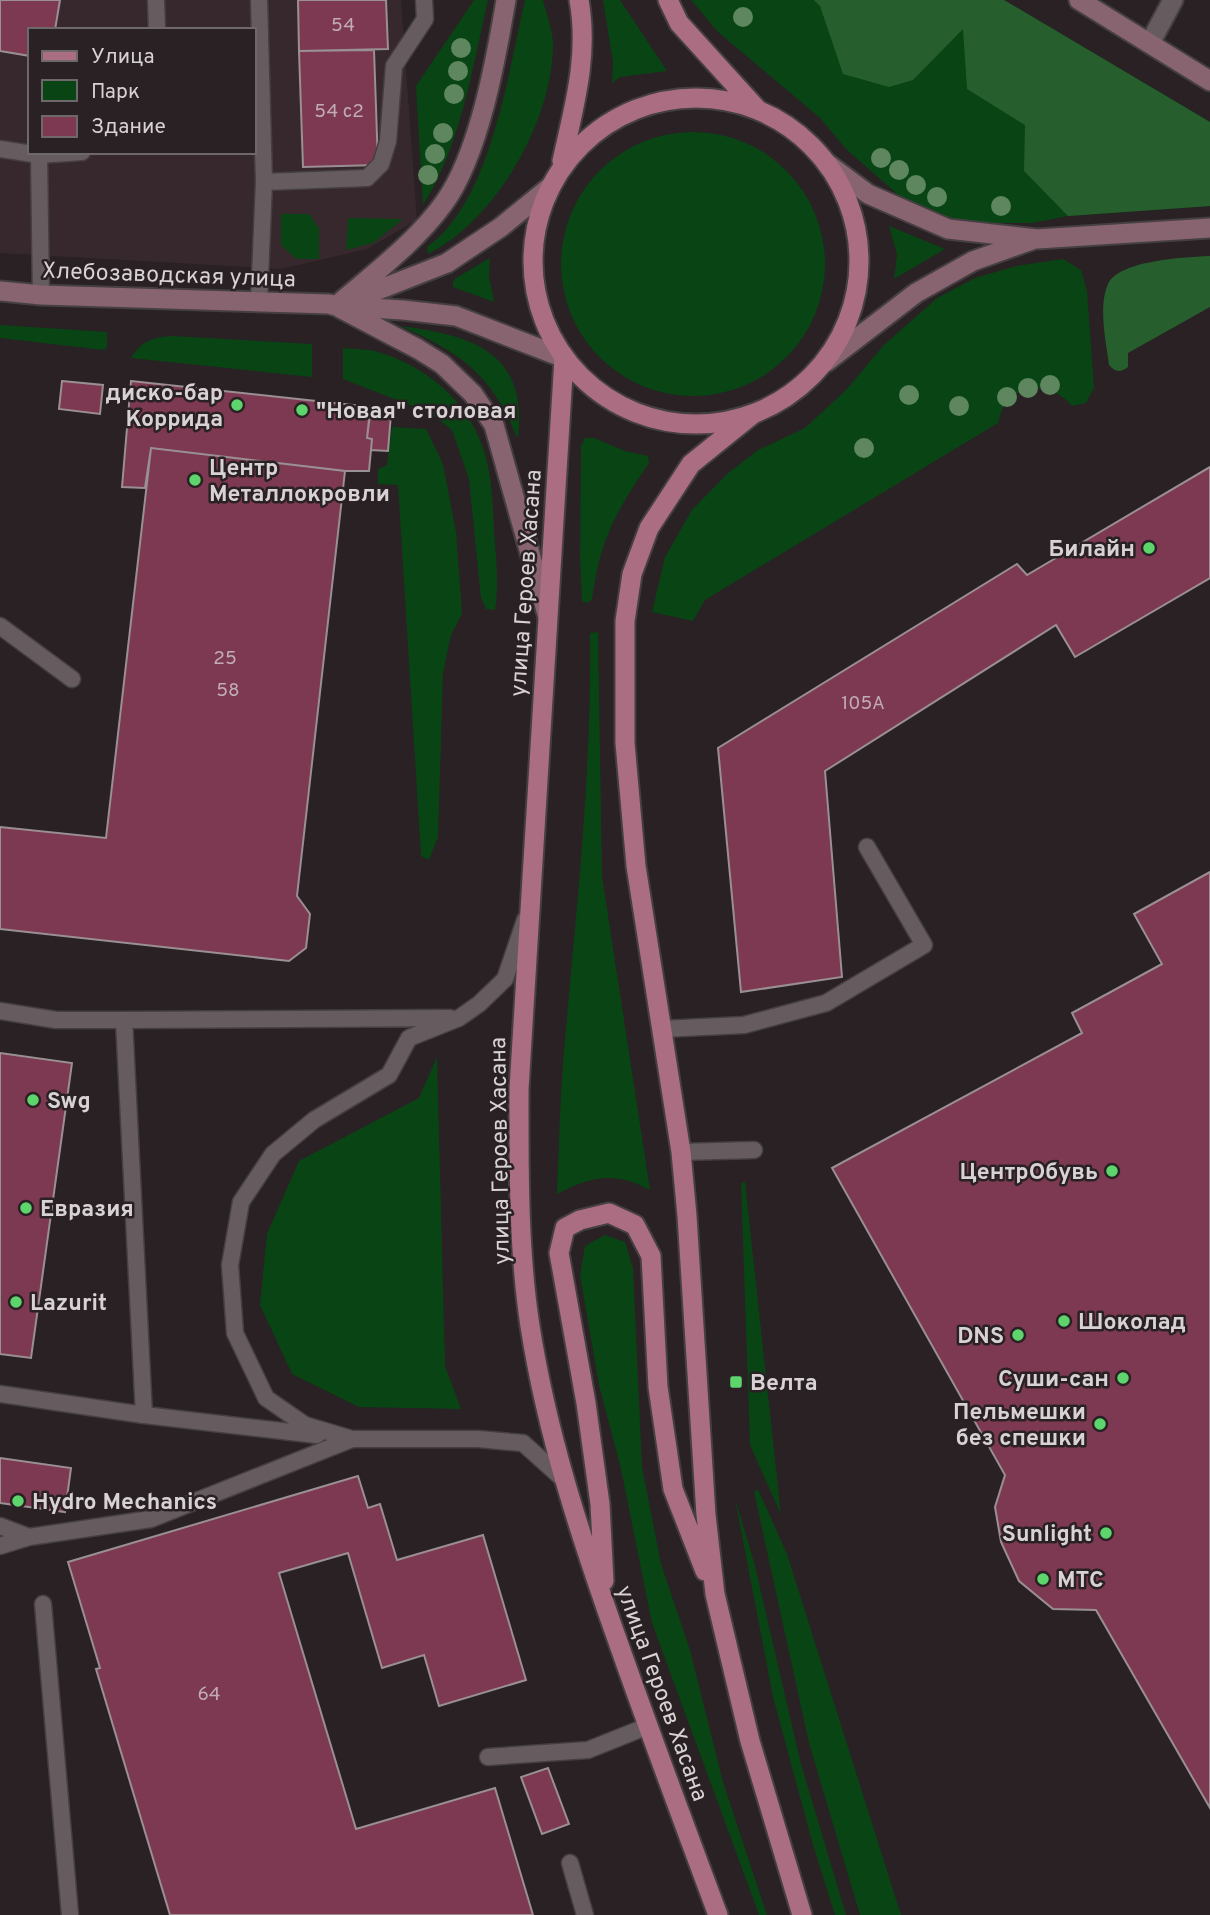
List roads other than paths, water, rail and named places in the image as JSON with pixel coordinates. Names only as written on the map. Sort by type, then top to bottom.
[{"type":"main road","points":[[336,306],[410,242],[445,202],[468,157],[497,58],[506,0]]},
{"type":"main road","points":[[579,0],[583,25],[581,79],[562,162],[537,223],[533,243],[533,273],[538,303],[556,348],[608,399],[635,413],[663,421],[694,425],[724,422],[753,414],[780,401],[805,384],[825,362],[842,336],[853,308],[859,279],[860,249],[855,218],[844,191],[828,164]]},
{"type":"main road","points":[[668,0],[679,23],[758,109]]},
{"type":"main road","points":[[1079,0],[1210,81]]},
{"type":"main road","points":[[562,162],[612,120],[639,108],[669,100],[699,97],[758,109],[784,123],[828,164],[868,194],[948,229],[1037,239],[1210,228]]},
{"type":"main road","points":[[336,306],[447,263],[501,228],[551,186]]},
{"type":"main road","points":[[825,362],[916,293],[973,261],[1037,239]]},
{"type":"main road","name":"Хлебозаводская улица","points":[[0,291],[41,295],[329,304],[456,316],[564,358]]},
{"type":"main road","points":[[336,306],[442,364],[473,394],[494,425],[548,618]]},
{"type":"main road","name":"улица Героев Хасана","points":[[564,358],[519,1088],[520,1208],[530,1325],[563,1479],[648,1726],[718,1915]]},
{"type":"main road","points":[[753,414],[691,464],[649,528],[632,574],[625,621],[625,743],[636,866],[681,1152],[706,1515],[715,1594],[750,1741],[802,1915]]},
{"type":"main road","points":[[606,1606],[598,1491],[586,1403],[559,1253],[565,1228],[580,1220],[609,1213],[635,1225],[651,1256],[658,1387],[673,1489],[715,1594]]},
{"type":"street","points":[[1150,43],[1173,0]]},
{"type":"lane","points":[[156,0],[157,28]]},
{"type":"lane","points":[[259,0],[264,182],[259,301]]},
{"type":"lane","points":[[264,182],[367,178],[381,164],[388,141],[394,66],[425,19],[424,0]]},
{"type":"lane","points":[[0,149],[28,153]]},
{"type":"lane","points":[[32,154],[53,154]]},
{"type":"lane","points":[[39,155],[41,295]]},
{"type":"lane","points":[[0,626],[72,680]]},
{"type":"lane","points":[[662,1029],[744,1025],[825,1003],[924,944],[867,847]]},
{"type":"lane","points":[[352,1439],[304,1425],[266,1398],[235,1333],[230,1265],[241,1202],[273,1154],[314,1120],[389,1075],[410,1038],[459,1018],[479,1004],[505,979],[528,913]]},
{"type":"lane","points":[[0,1011],[56,1020],[459,1018]]},
{"type":"lane","points":[[124,1020],[144,1415]]},
{"type":"lane","points":[[681,1152],[754,1150]]},
{"type":"lane","points":[[0,1395],[352,1439],[478,1439],[523,1443],[563,1479]]},
{"type":"lane","points":[[0,1546],[29,1537],[151,1519],[352,1439]]},
{"type":"lane","points":[[0,1526],[29,1537]]},
{"type":"lane","points":[[43,1604],[70,1915]]},
{"type":"lane","points":[[488,1757],[588,1750],[648,1726]]},
{"type":"lane","points":[[570,1863],[585,1915]]},
{"type":"place","name":"диско-бар Коррида","points":[[237,405]]},
{"type":"place","name":"\"Новая\" столовая","points":[[302,410]]},
{"type":"place","name":"Центр Металлокровли","points":[[195,480]]},
{"type":"place","name":"Билайн","points":[[1149,548]]},
{"type":"place","name":"Swg","points":[[33,1100]]},
{"type":"place","name":"ЦентрОбувь","points":[[1112,1171]]},
{"type":"place","name":"Евразия","points":[[26,1208]]},
{"type":"place","name":"Lazurit","points":[[16,1302]]},
{"type":"place","name":"Шоколад","points":[[1064,1321]]},
{"type":"place","name":"DNS","points":[[1018,1335]]},
{"type":"place","name":"Суши-сан","points":[[1123,1378]]},
{"type":"place","name":"Велта","points":[[736,1382]]},
{"type":"place","name":"Пельмешки без спешки","points":[[1100,1424]]},
{"type":"place","name":"Hydro Mechanics","points":[[18,1501]]},
{"type":"place","name":"Sunlight","points":[[1106,1533]]},
{"type":"place","name":"МТС","points":[[1043,1579]]}]
